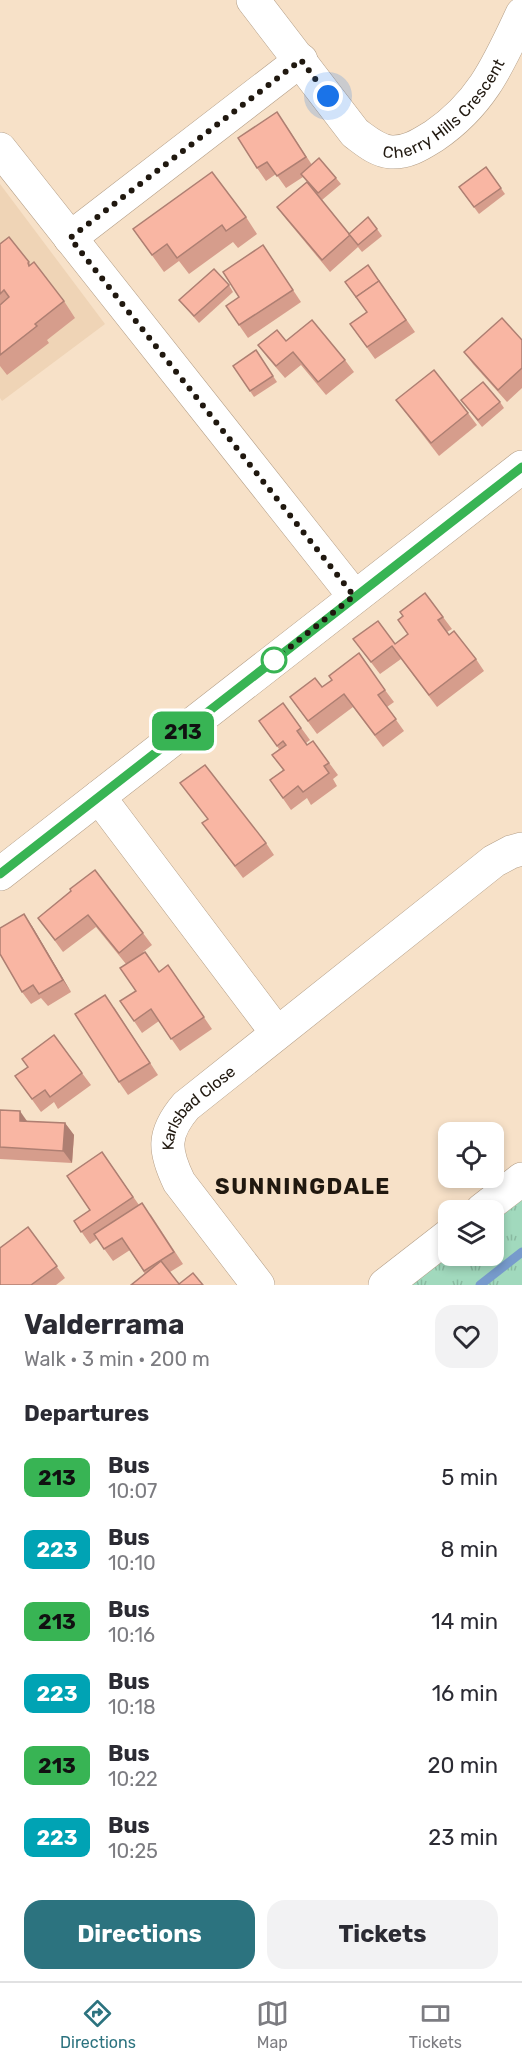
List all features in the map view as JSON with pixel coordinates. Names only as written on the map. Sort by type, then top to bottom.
[{"type":"street","name":"Cherry Hills Crescent","points":[[253,0],[355,133],[377,149],[392,152],[414,148],[449,125],[476,99],[495,71],[522,14]]},
{"type":"street","points":[[70,238],[301,60]]},
{"type":"street","points":[[0,148],[354,596]]},
{"type":"street","points":[[0,874],[522,467]]},
{"type":"street","points":[[99,797],[277,1033]]},
{"type":"street","name":"Karlsbad Close","points":[[258,1285],[179,1182],[171,1165],[167,1140],[175,1118],[186,1106],[494,861],[522,849]]},
{"type":"street","points":[[495,1200],[522,1179]]},
{"type":"street","points":[[385,1285],[438,1244]]},
{"type":"shaded area","points":[[0,184],[105,324],[2,401],[0,398]]},
{"type":"green space","points":[[522,1193],[522,1285],[405,1285],[438,1263],[438,1266],[504,1266],[504,1208]]},
{"type":"building","points":[[277,112],[306,157],[277,176],[267,162],[257,168],[238,138]]},
{"type":"building","points":[[319,158],[336,178],[318,193],[301,174]]},
{"type":"building","points":[[486,167],[501,188],[474,207],[459,187]]},
{"type":"building","points":[[212,172],[246,217],[226,231],[222,225],[177,258],[167,244],[152,255],[133,229]]},
{"type":"building","points":[[307,182],[350,235],[322,260],[277,207]]},
{"type":"building","points":[[368,217],[377,229],[358,245],[349,234]]},
{"type":"building","points":[[9,237],[29,262],[29,266],[34,262],[64,301],[0,355],[0,305],[9,297],[4,290],[0,294],[0,244]]},
{"type":"building","points":[[263,245],[293,290],[239,325],[226,306],[239,297],[223,272]]},
{"type":"building","points":[[368,265],[379,281],[356,297],[345,282]]},
{"type":"building","points":[[214,269],[229,285],[194,316],[179,300]]},
{"type":"building","points":[[379,281],[406,320],[367,347],[350,324],[367,312],[356,297]]},
{"type":"building","points":[[502,318],[522,340],[522,368],[498,390],[464,352]]},
{"type":"building","points":[[312,320],[345,360],[318,382],[293,352],[276,366],[258,345],[277,330],[286,341]]},
{"type":"building","points":[[256,350],[273,376],[250,391],[233,366]]},
{"type":"building","points":[[434,370],[468,413],[431,443],[396,400]]},
{"type":"building","points":[[483,382],[500,402],[478,420],[461,400]]},
{"type":"building","points":[[425,593],[443,617],[438,620],[449,635],[454,631],[476,659],[429,695],[392,646],[371,662],[353,639],[378,621],[395,644],[408,634],[398,620],[403,616],[400,612]]},
{"type":"building","points":[[359,653],[385,690],[378,695],[396,719],[375,735],[344,694],[308,721],[290,697],[315,678],[322,687],[332,680],[329,676]]},
{"type":"building","points":[[283,703],[301,728],[297,731],[307,745],[313,741],[329,763],[324,766],[329,773],[303,792],[298,786],[283,798],[270,780],[284,770],[272,755],[286,745],[283,741],[277,746],[259,721]]},
{"type":"building","points":[[205,765],[266,843],[235,866],[202,823],[208,819],[180,783]]},
{"type":"building","points":[[95,870],[143,933],[119,953],[88,915],[55,940],[38,918]]},
{"type":"building","points":[[24,914],[63,980],[39,994],[33,985],[22,992],[0,954],[0,928]]},
{"type":"building","points":[[145,952],[159,972],[168,965],[204,1017],[171,1039],[151,1009],[134,1021],[120,1001],[136,991],[120,968]]},
{"type":"building","points":[[105,995],[150,1063],[119,1082],[75,1014]]},
{"type":"building","points":[[54,1035],[82,1073],[50,1097],[45,1090],[32,1099],[15,1076],[28,1067],[22,1059]]},
{"type":"building","points":[[0,1110],[20,1111],[20,1121],[65,1123],[63,1151],[0,1147]]},
{"type":"building","points":[[102,1152],[133,1197],[81,1232],[74,1221],[90,1210],[67,1176]]},
{"type":"building","points":[[142,1203],[174,1252],[144,1271],[122,1238],[104,1249],[94,1234]]},
{"type":"building","points":[[28,1227],[57,1266],[31,1285],[0,1285],[0,1248]]},
{"type":"building","points":[[161,1261],[179,1284],[193,1273],[203,1285],[131,1285]]},
{"type":"waterway","points":[[480,1285],[522,1252]]},
{"type":"bus line","name":"213","points":[[0,874],[522,467]]},
{"type":"district","name":"SUNNINGDALE","points":[[303,1186]]},
{"type":"route","points":[[274,660],[354,596],[70,238],[301,60],[328,96]]}]
